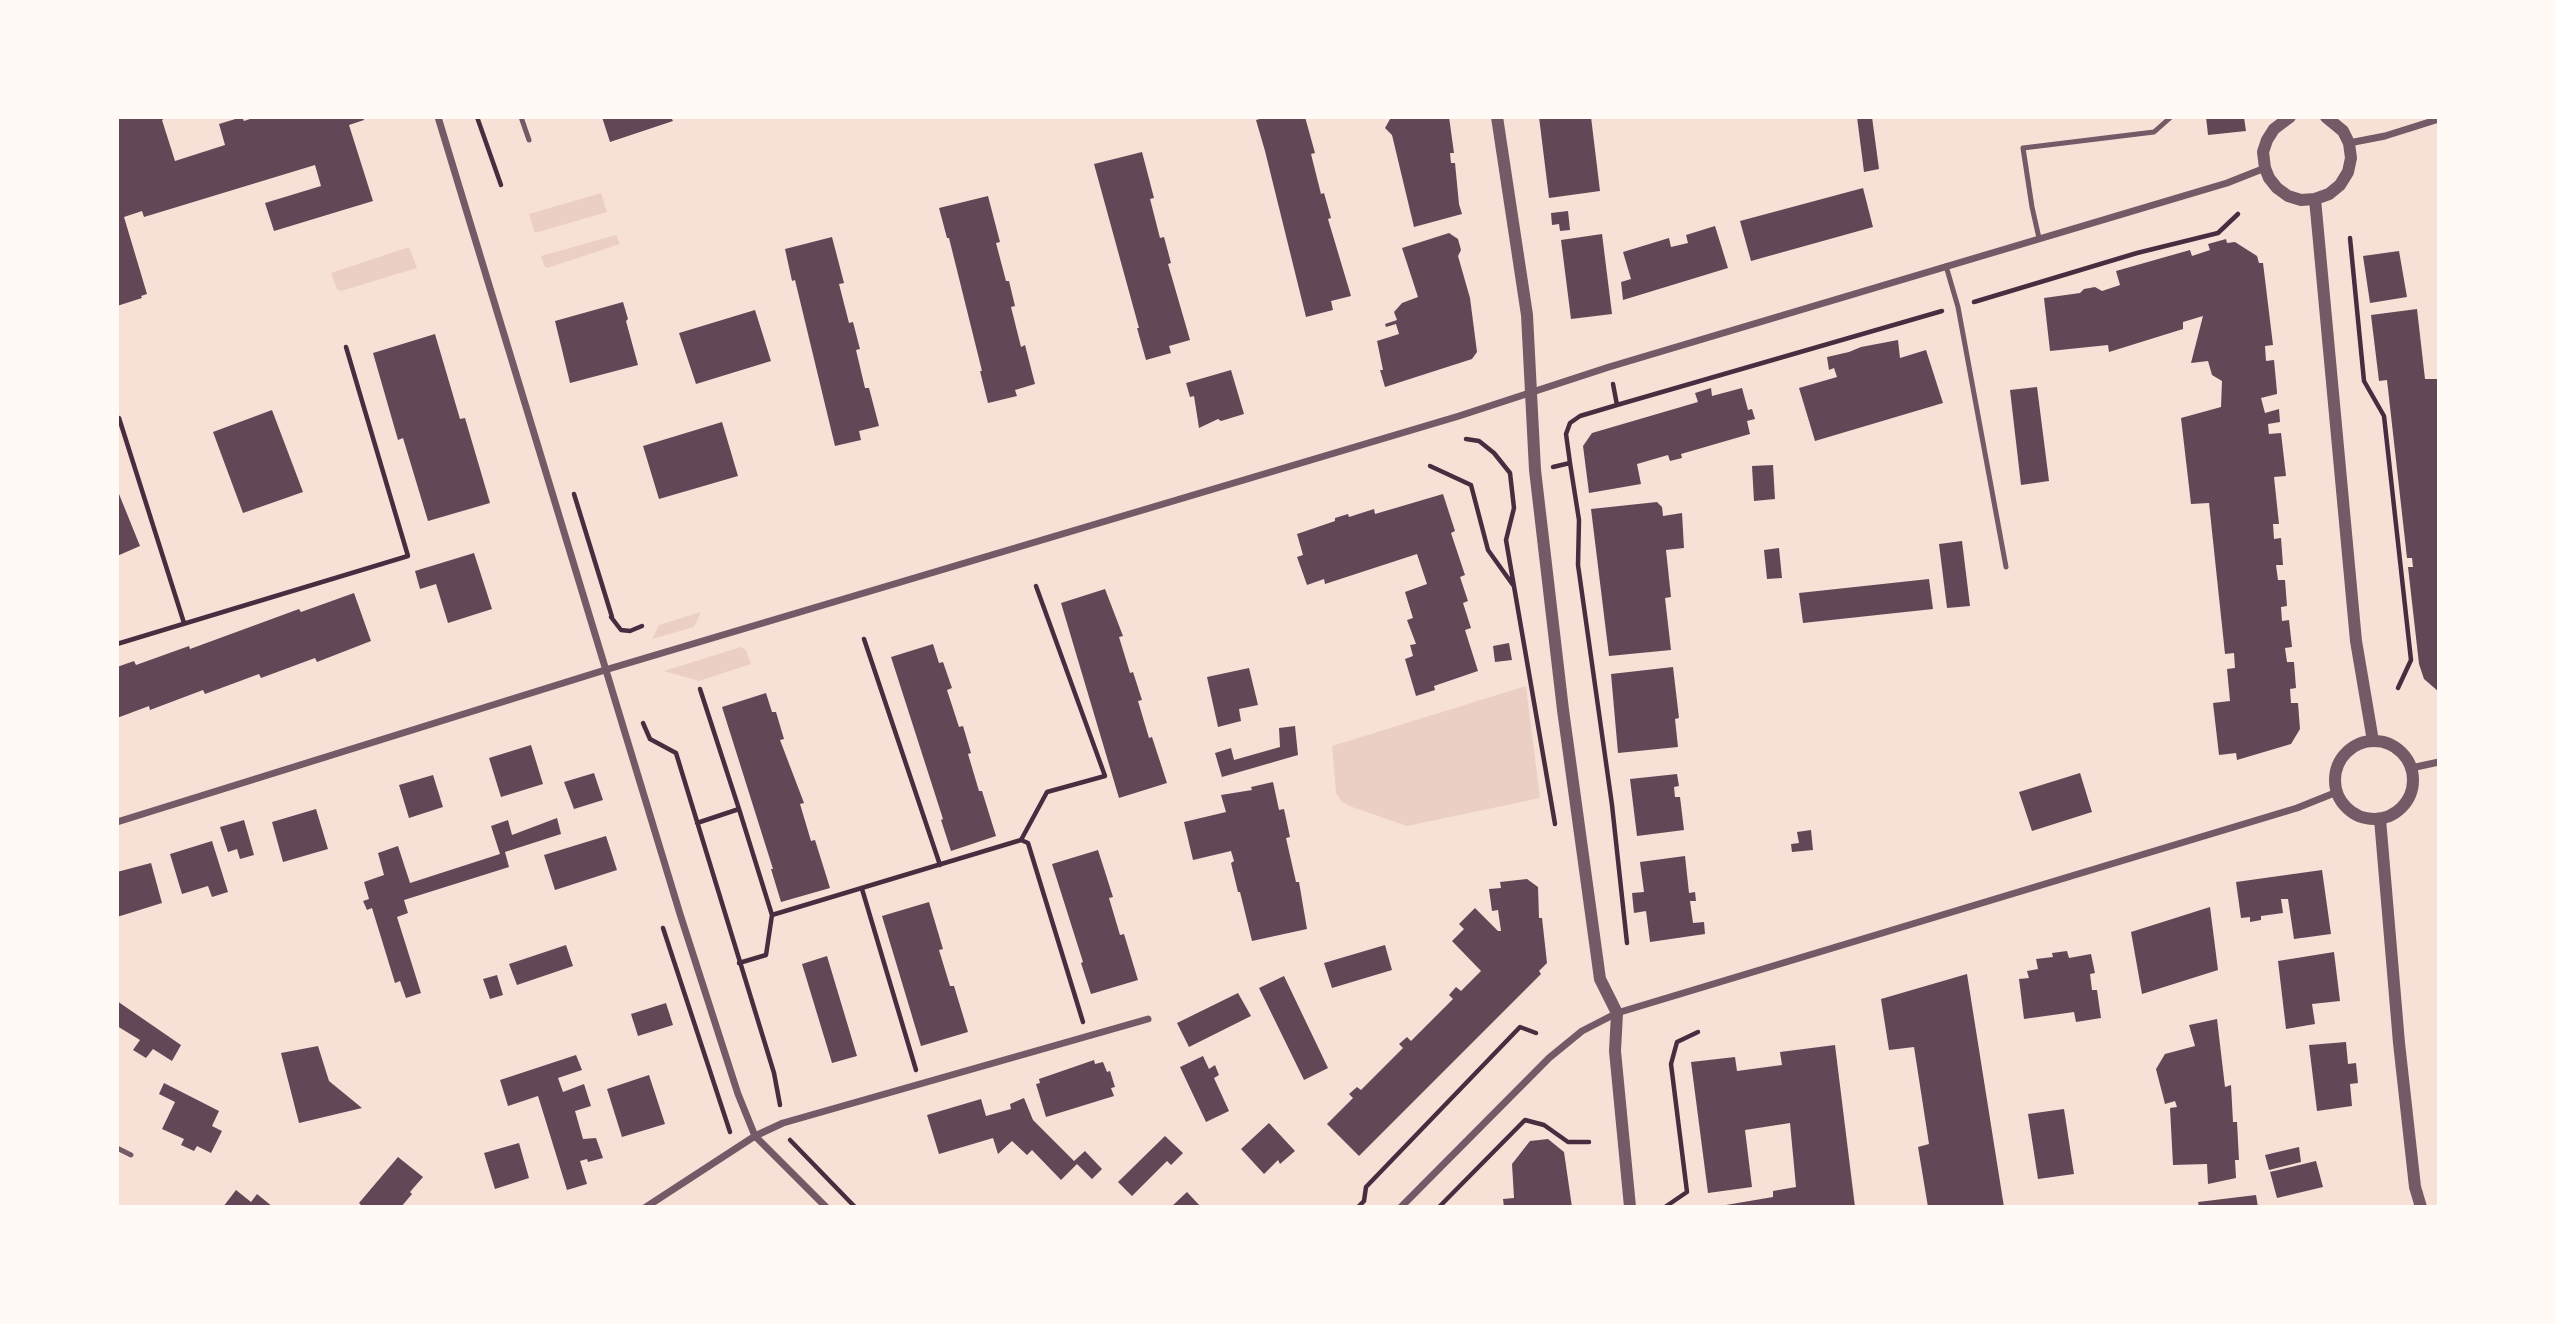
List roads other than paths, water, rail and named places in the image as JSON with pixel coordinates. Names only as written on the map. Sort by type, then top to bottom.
[{"type":"street","points":[[438,117],[729,1069],[755,1136],[826,1207]]},
{"type":"street","points":[[1497,117],[1527,315],[1535,470],[1563,710],[1600,979],[1617,1013],[1615,1051],[1630,1207]]},
{"type":"street","points":[[2290,117],[2274,129],[2267,140],[2263,152],[2265,168],[2277,188],[2288,196],[2301,200],[2329,194],[2344,178],[2351,158],[2349,143],[2343,131],[2326,117]]},
{"type":"street","points":[[2349,143],[2385,136],[2439,119]]},
{"type":"street","points":[[117,822],[605,670],[1459,416],[1533,391],[2227,183],[2265,168]]},
{"type":"street","points":[[2315,199],[2356,641],[2374,741]]},
{"type":"street","points":[[2374,741],[2397,748],[2406,757],[2411,768],[2411,794],[2395,813],[2380,819],[2360,817],[2350,811],[2337,792],[2335,780],[2342,757],[2361,743],[2374,741]]},
{"type":"street","points":[[2411,768],[2439,762]]},
{"type":"street","points":[[1401,1207],[1549,1058],[1582,1031],[1617,1013],[2297,808],[2337,792]]},
{"type":"street","points":[[2380,819],[2399,1044],[2415,1187],[2421,1207]]},
{"type":"street","points":[[646,1207],[755,1136],[783,1123],[1147,1018]]},
{"type":"lane","points":[[522,117],[529,140]]},
{"type":"lane","points":[[2039,238],[2023,148],[2154,132],[2171,117]]},
{"type":"lane","points":[[1946,266],[1958,307],[2006,567]]},
{"type":"lane","points":[[117,1148],[131,1155]]}]
